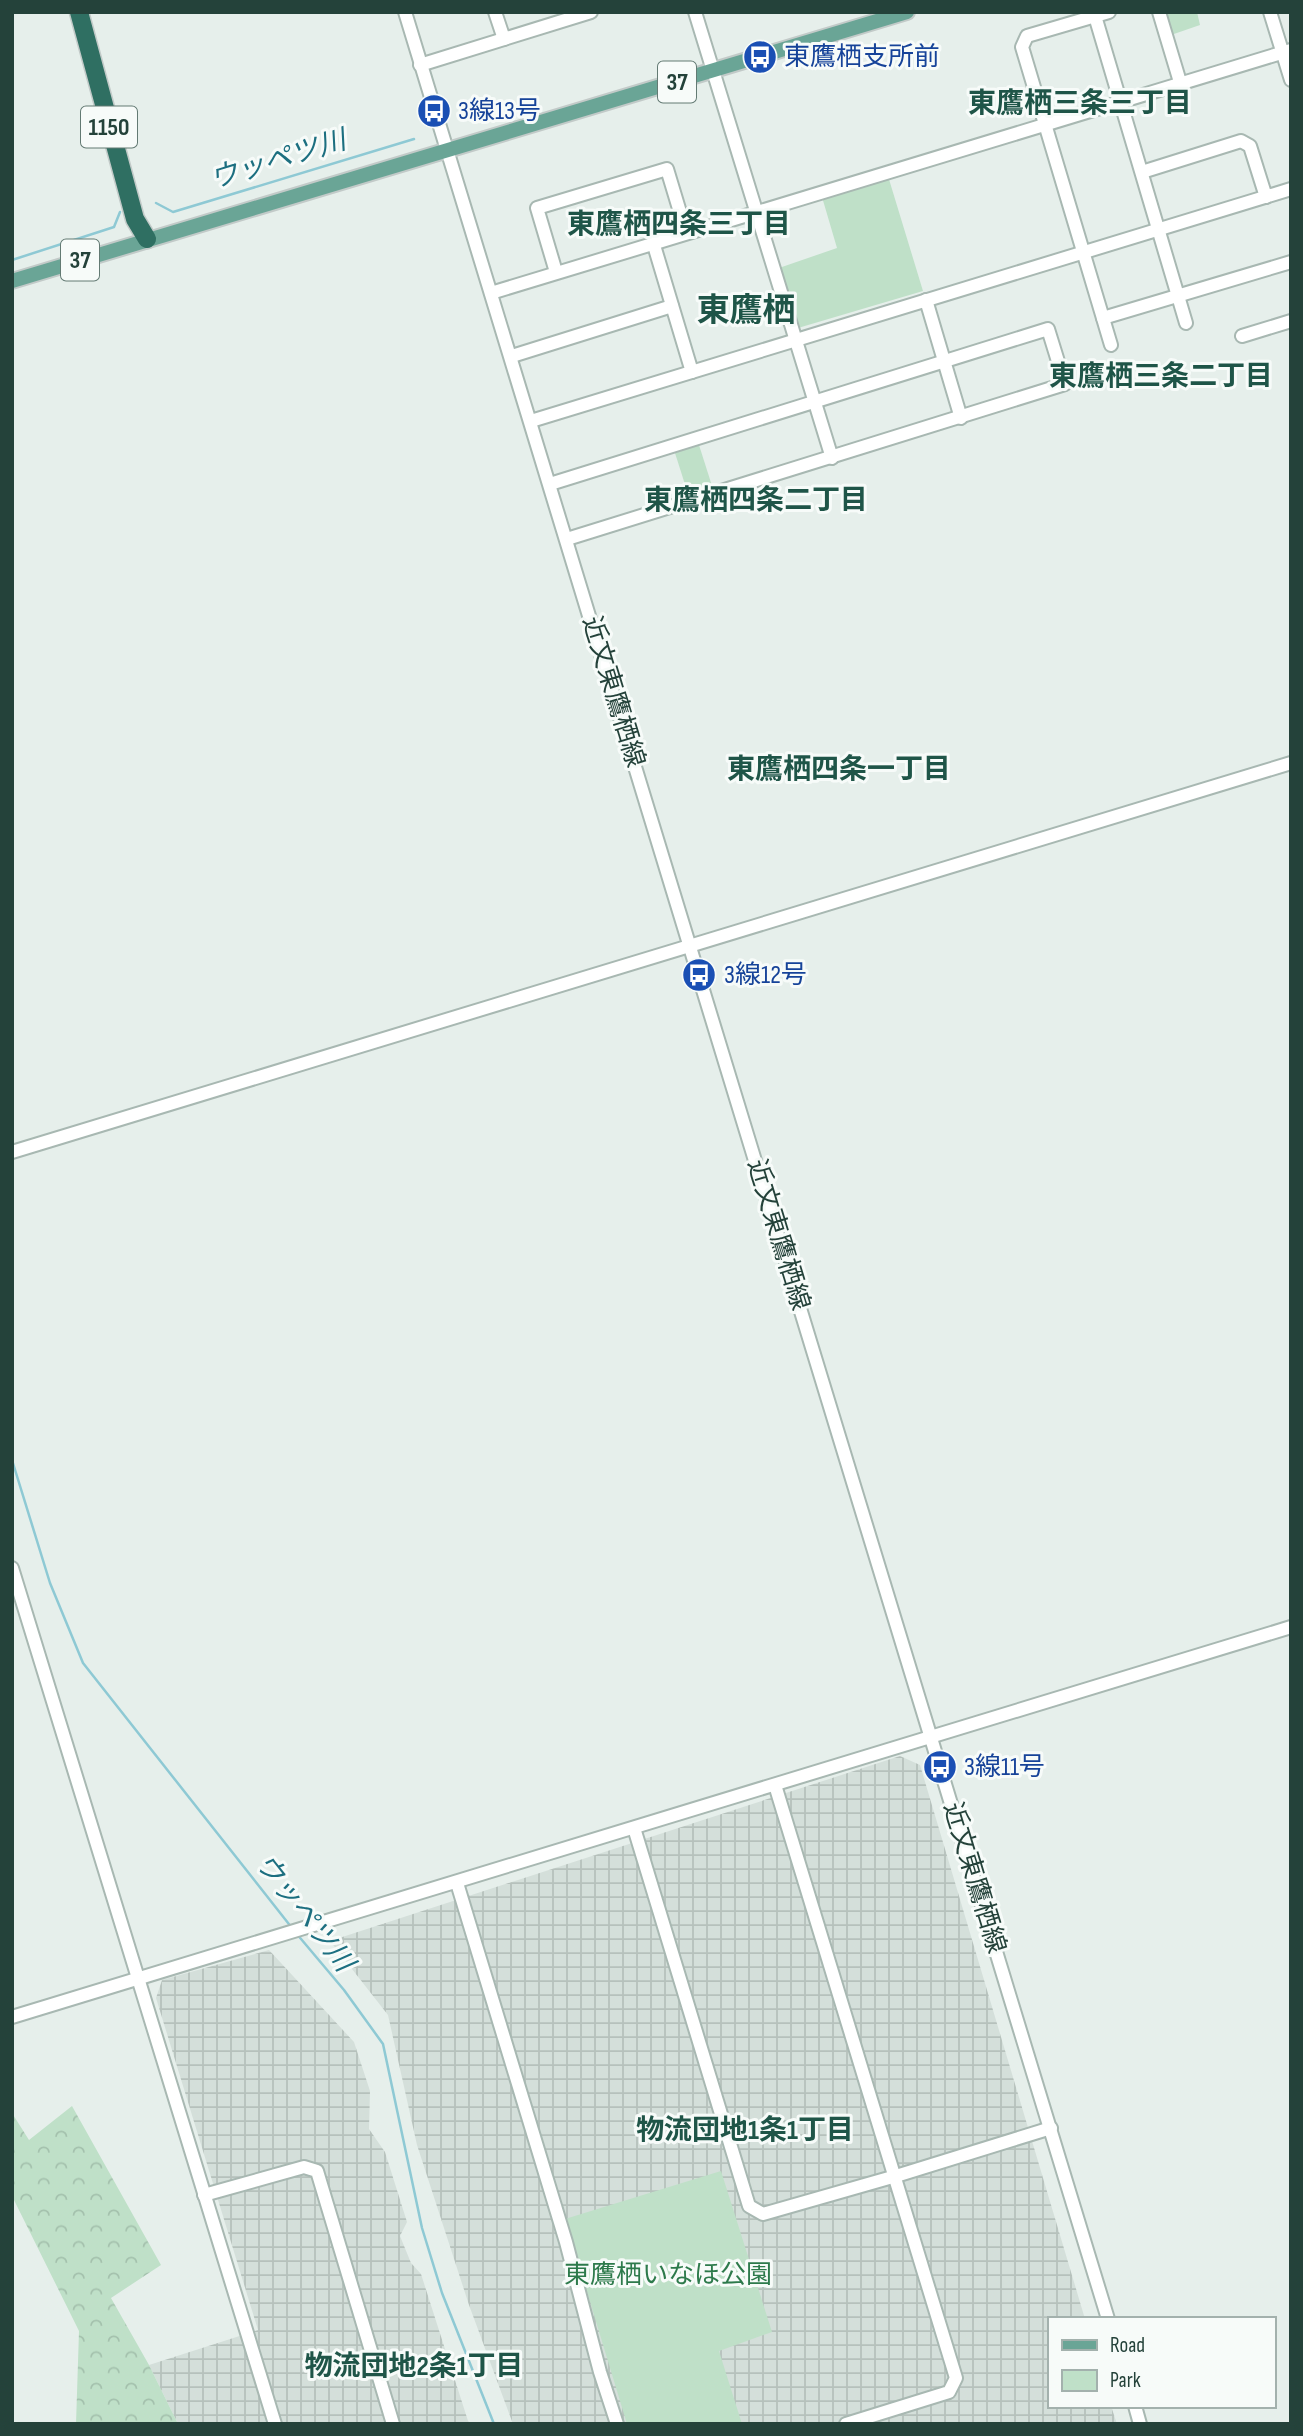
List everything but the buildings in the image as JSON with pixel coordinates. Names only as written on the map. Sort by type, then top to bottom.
[{"type":"highway","name":"1150","points":[[79,12],[135,219],[147,239]]},
{"type":"highway","name":"1150","points":[[90,12],[146,216],[147,239]]},
{"type":"main road","name":"37","points":[[12,281],[907,12]]},
{"type":"street","name":"近文東鷹栖線","points":[[405,12],[1107,2317]]},
{"type":"street","points":[[495,12],[504,39]]},
{"type":"street","points":[[695,12],[832,458]]},
{"type":"street","points":[[1109,12],[1027,36],[1022,47],[1111,345]]},
{"type":"street","points":[[1158,12],[1180,82]]},
{"type":"street","points":[[1270,12],[1287,51],[1291,80]]},
{"type":"street","points":[[420,65],[587,13]]},
{"type":"street","points":[[1095,16],[1186,323]]},
{"type":"street","points":[[491,293],[1287,51]]},
{"type":"street","points":[[1142,172],[1241,141],[1250,146],[1266,197]]},
{"type":"street","points":[[556,272],[537,208],[667,169],[686,232]]},
{"type":"street","points":[[531,421],[1291,190]]},
{"type":"street","points":[[653,242],[692,372]]},
{"type":"street","points":[[1103,318],[1291,262]]},
{"type":"street","points":[[926,300],[961,418]]},
{"type":"street","points":[[512,356],[672,306]]},
{"type":"street","points":[[1242,336],[1291,321]]},
{"type":"street","points":[[550,485],[1048,330],[1065,384],[567,539]]},
{"type":"street","points":[[12,1153],[1291,763]]},
{"type":"street","points":[[12,1568],[275,2424]]},
{"type":"street","points":[[12,2017],[1291,1627]]},
{"type":"street","points":[[775,1784],[956,2378],[949,2392],[846,2424]]},
{"type":"street","points":[[634,1828],[749,2206],[763,2214],[1051,2128]]},
{"type":"street","points":[[457,1883],[566,2242],[600,2372],[617,2424]]},
{"type":"street","points":[[204,2195],[304,2167],[317,2171],[393,2424]]},
{"type":"shaded area","points":[[900,1756],[920,1765],[1084,2317],[1048,2317],[1048,2408],[1112,2408],[1117,2424],[513,2424],[469,2305],[417,2145],[388,2015],[330,1941]]},
{"type":"shaded area","points":[[269,1950],[354,2042],[370,2091],[369,2129],[385,2152],[407,2222],[400,2236],[411,2263],[421,2274],[469,2424],[178,2424],[149,2365],[258,2330],[156,1998],[162,1980]]},
{"type":"green space","points":[[1164,12],[1197,12],[1200,25],[1171,35]]},
{"type":"green space","points":[[888,176],[923,291],[798,328],[779,268],[837,248],[822,197]]},
{"type":"green space","points":[[699,445],[713,489],[689,497],[675,453]]},
{"type":"green space","points":[[72,2106],[161,2265],[111,2298],[178,2424],[76,2424],[79,2331],[12,2196],[12,2113],[29,2140]]},
{"type":"green space","name":"東鷹栖いなほ公園","points":[[721,2171],[772,2332],[719,2351],[742,2424],[627,2424],[565,2219]]},
{"type":"waterway","name":"ウッペツ川","points":[[156,203],[173,212],[414,139]]},
{"type":"waterway","name":"ウッペツ川","points":[[12,260],[114,227],[120,212]]},
{"type":"waterway","name":"ウッペツ川","points":[[12,1460],[50,1583],[83,1663],[292,1928]]},
{"type":"waterway","name":"ウッペツ川","points":[[296,1933],[344,1990],[383,2044],[422,2228],[442,2293],[494,2424]]},
{"type":"place","name":"東鷹栖支所前","points":[[760,57]]},
{"type":"place","name":"3線13号","points":[[434,111]]},
{"type":"place","name":"3線12号","points":[[699,975]]},
{"type":"place","name":"3線11号","points":[[940,1767]]},
{"type":"district","name":"東鷹栖三条三丁目","points":[[1080,103]]},
{"type":"district","name":"東鷹栖四条三丁目","points":[[679,224]]},
{"type":"district","name":"東鷹栖","points":[[746,311]]},
{"type":"district","name":"東鷹栖三条二丁目","points":[[1161,376]]},
{"type":"district","name":"東鷹栖四条二丁目","points":[[756,500]]},
{"type":"district","name":"東鷹栖四条一丁目","points":[[839,769]]},
{"type":"district","name":"物流団地1条1丁目","points":[[745,2130]]},
{"type":"district","name":"物流団地2条1丁目","points":[[414,2366]]}]
